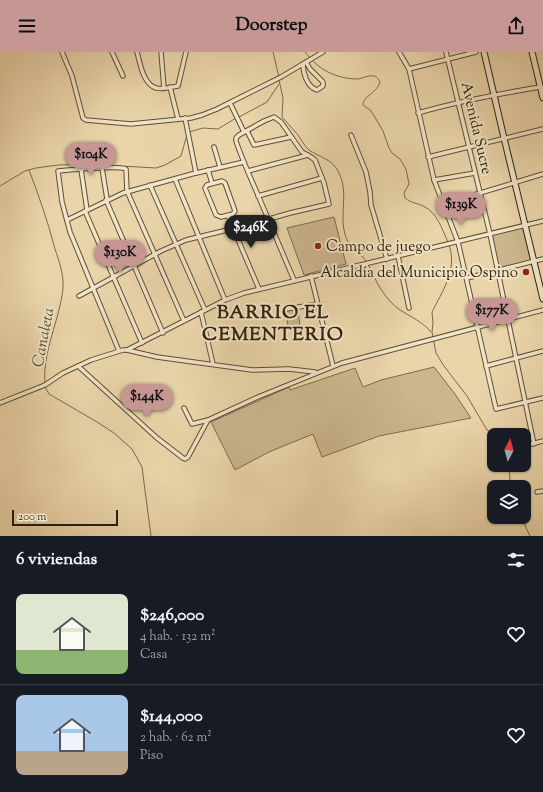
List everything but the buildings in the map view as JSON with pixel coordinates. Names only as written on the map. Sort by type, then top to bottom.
[{"type":"main road","points":[[484,52],[514,183],[543,299]]},
{"type":"main road","points":[[532,52],[543,98]]},
{"type":"street","points":[[62,52],[72,76],[84,118],[86,120],[131,124],[178,119],[210,113],[279,78],[323,52]]},
{"type":"street","points":[[112,52],[123,76]]},
{"type":"street","points":[[137,52],[146,80],[155,88],[178,86],[186,52]]},
{"type":"street","points":[[161,52],[164,88]]},
{"type":"street","points":[[399,52],[409,69],[434,180],[458,242],[496,409],[543,398]]},
{"type":"street","name":"Avenida Sucre","points":[[446,52],[490,234],[534,444]]},
{"type":"street","points":[[409,69],[476,52]]},
{"type":"street","points":[[308,61],[310,69],[323,82],[324,85],[317,90],[314,89],[304,75],[308,61]]},
{"type":"street","points":[[170,87],[178,119]]},
{"type":"street","points":[[418,113],[494,94],[540,87]]},
{"type":"street","points":[[230,102],[245,132],[254,145],[291,137]]},
{"type":"street","points":[[79,296],[176,244],[198,237],[234,229],[268,219],[329,204],[322,178],[315,160],[302,152],[281,122],[275,117],[264,120],[236,139],[244,162],[258,196],[268,219],[294,280]]},
{"type":"street","points":[[185,118],[196,173]]},
{"type":"street","points":[[428,157],[543,129]]},
{"type":"street","points":[[351,136],[366,172],[371,205],[387,259]]},
{"type":"street","points":[[214,146],[220,167]]},
{"type":"street","points":[[248,171],[308,155]]},
{"type":"street","points":[[67,220],[127,191],[244,162]]},
{"type":"street","points":[[102,168],[106,200],[163,333]]},
{"type":"street","points":[[119,351],[72,238],[62,202],[58,171],[102,168],[126,169],[127,191],[184,321]]},
{"type":"street","points":[[81,169],[86,210],[142,343]]},
{"type":"street","points":[[208,170],[212,183]]},
{"type":"street","points":[[434,180],[475,173]]},
{"type":"street","points":[[444,204],[543,174]]},
{"type":"street","points":[[258,196],[322,178]]},
{"type":"street","points":[[175,179],[225,300]]},
{"type":"street","points":[[222,181],[226,183],[235,211],[233,214],[221,217],[216,215],[205,188],[207,184],[212,183],[222,181]]},
{"type":"street","points":[[150,185],[203,311],[213,364]]},
{"type":"street","points":[[228,216],[259,289]]},
{"type":"street","points":[[128,350],[225,300],[244,292],[543,221]]},
{"type":"street","points":[[398,256],[409,308]]},
{"type":"street","points":[[467,278],[543,259]]},
{"type":"street","points":[[311,276],[333,366]]},
{"type":"street","points":[[286,309],[318,304]]},
{"type":"street","points":[[184,408],[192,424],[208,420],[258,397],[333,366],[543,310]]},
{"type":"street","points":[[0,403],[45,385],[78,366],[102,356],[128,350],[157,357],[252,370],[289,369],[317,372]]},
{"type":"street","points":[[486,366],[543,351]]},
{"type":"street","points":[[78,366],[158,438],[183,458],[188,457],[208,420]]},
{"type":"street","points":[[531,445],[543,441]]},
{"type":"street","points":[[537,492],[543,491]]},
{"type":"shaded area","name":"Campo de juego","points":[[334,217],[346,264],[304,275],[287,228]]},
{"type":"shaded area","points":[[525,226],[533,262],[498,271],[490,234]]},
{"type":"shaded area","points":[[298,309],[300,326],[288,328],[286,311]]},
{"type":"shaded area","points":[[434,367],[471,418],[379,436],[322,457],[313,434],[269,452],[235,470],[211,422],[289,387],[290,390],[355,368],[363,387],[381,380]]},
{"type":"waterway","points":[[273,52],[279,77]]},
{"type":"waterway","points":[[305,52],[310,58]]},
{"type":"waterway","points":[[312,60],[327,72],[345,78],[358,79],[371,76],[378,79],[380,82],[379,86],[365,99],[363,105],[373,114],[383,131],[389,148],[392,153],[400,159],[406,169],[409,184],[404,193],[405,198],[432,212],[448,242]]},
{"type":"waterway","points":[[279,80],[283,98],[282,117],[307,148],[329,161],[338,171],[342,180],[343,188],[343,224],[345,233],[350,245],[366,261]]},
{"type":"waterway","name":"Canaleta","points":[[239,117],[267,102],[279,84]]},
{"type":"waterway","name":"Canaleta","points":[[189,132],[203,128],[218,129],[236,118]]},
{"type":"waterway","name":"Canaleta","points":[[0,186],[25,171],[58,165],[88,164],[156,168],[181,156],[186,138]]},
{"type":"waterway","name":"Canaleta","points":[[29,170],[40,199],[63,278],[61,300],[46,360],[45,384]]},
{"type":"waterway","points":[[449,245],[452,263],[448,280],[432,312],[432,332],[436,353],[467,396],[487,430]]},
{"type":"waterway","points":[[368,264],[377,283],[390,301],[400,310],[421,322],[431,332]]},
{"type":"waterway","name":"Canaleta","points":[[45,387],[49,394],[114,433],[132,449],[142,467],[151,536]]},
{"type":"waterway","points":[[509,472],[510,480]]},
{"type":"waterway","points":[[524,524],[530,536]]},
{"type":"place","name":"Campo de juego","points":[[318,246]]},
{"type":"place","name":"Alcaldía del Municipio Ospino","points":[[526,272]]},
{"type":"district","name":"BARRIO EL CEMENTERIO","points":[[273,322]]}]
